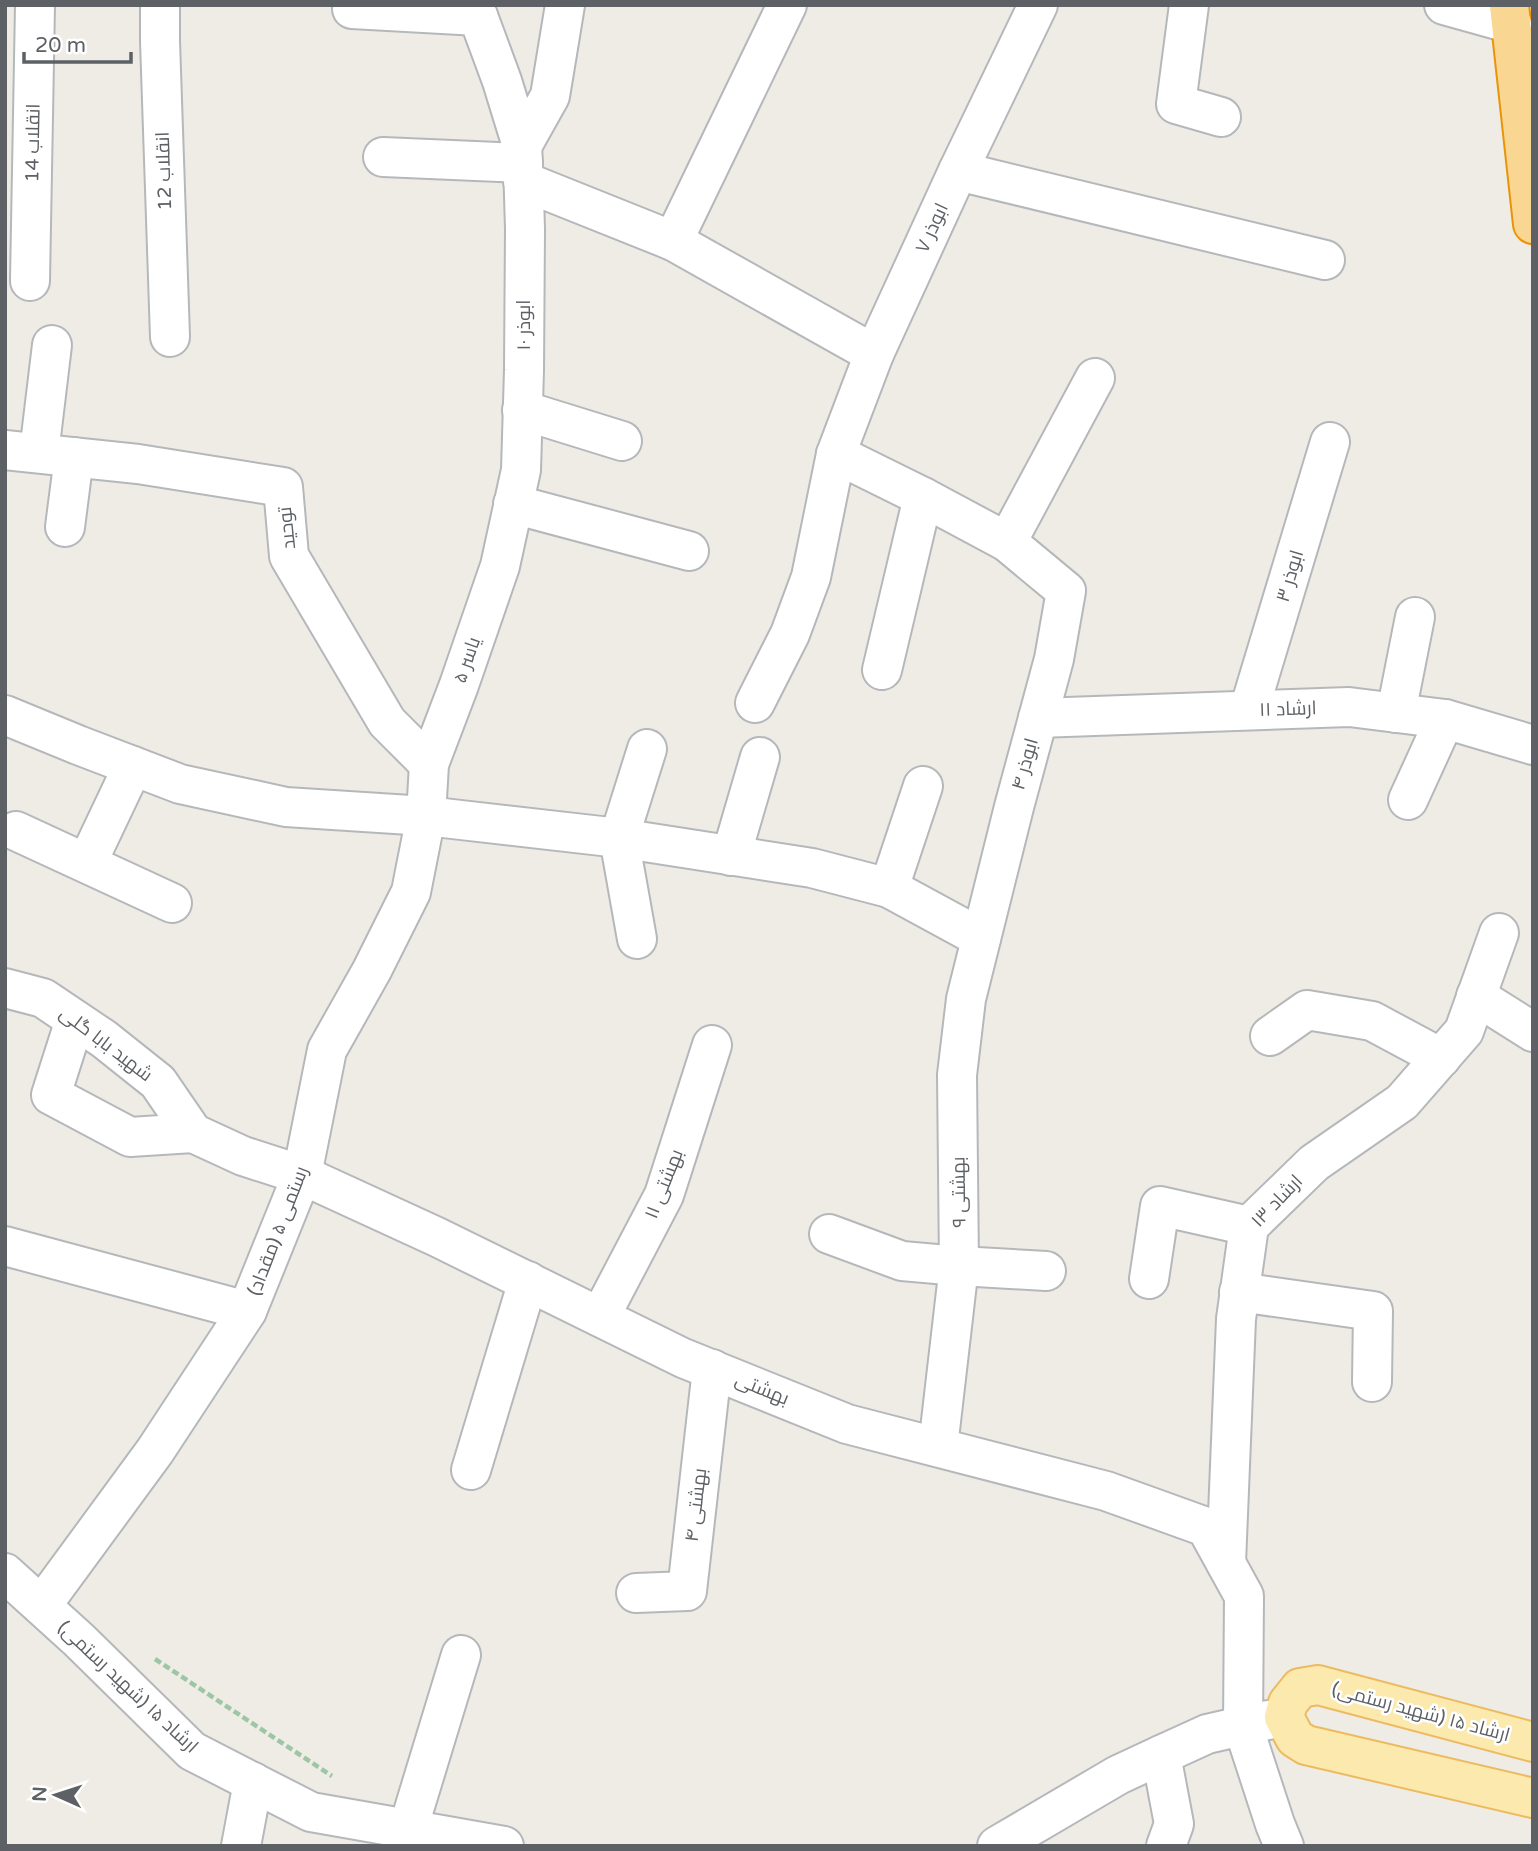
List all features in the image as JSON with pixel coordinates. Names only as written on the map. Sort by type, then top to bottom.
[{"type":"highway","points":[[1510,15],[1533,224]]},
{"type":"main road","name":"ارشاد ۱۵ (شهید رستمی)","points":[[1284,1717],[1289,1703],[1300,1688],[1318,1685],[1533,1742]]},
{"type":"main road","points":[[1284,1717],[1295,1738],[1306,1745],[1533,1798]]},
{"type":"street","name":"انقلاب 14","points":[[30,281],[19,128],[35,5]]},
{"type":"street","name":"انقلاب 12","points":[[160,5],[170,337]]},
{"type":"street","points":[[522,163],[550,96],[565,5]]},
{"type":"street","points":[[673,241],[787,5]]},
{"type":"street","name":"ابوذر ۷","points":[[755,703],[790,634],[811,577],[836,454],[874,354],[1038,5]]},
{"type":"street","points":[[1189,5],[1176,104],[1221,117]]},
{"type":"street","points":[[1444,5],[1510,15]]},
{"type":"street","points":[[352,9],[475,10]]},
{"type":"street","name":"ابوذر ۱۰","points":[[475,10],[502,81],[522,163],[525,229],[523,410],[521,471],[513,504]]},
{"type":"street","points":[[383,157],[522,163],[673,241],[874,354]]},
{"type":"street","points":[[958,171],[1325,260]]},
{"type":"street","points":[[52,345],[39,453],[65,527]]},
{"type":"street","points":[[836,454],[1007,542],[1095,378]]},
{"type":"street","points":[[523,410],[622,441]]},
{"type":"street","name":"ابوذر ۳","points":[[1249,710],[1330,442]]},
{"type":"street","name":"توحید","points":[[39,453],[138,464],[283,487],[289,556],[387,722],[429,764]]},
{"type":"street","points":[[882,670],[923,497]]},
{"type":"street","points":[[513,504],[689,551]]},
{"type":"street","name":"یاسر ۵","points":[[426,816],[429,764],[500,566],[513,504]]},
{"type":"street","name":"ابوذر ۴","points":[[981,938],[1054,659],[1066,591],[1007,542]]},
{"type":"street","points":[[1396,713],[1415,617]]},
{"type":"street","name":"ارشاد ۱۱","points":[[1038,718],[1349,707],[1445,719],[1533,745]]},
{"type":"street","points":[[5,715],[180,783],[286,807],[426,816],[619,838],[811,868],[889,888],[981,938]]},
{"type":"street","points":[[1408,800],[1445,719]]},
{"type":"street","points":[[636,939],[619,838],[646,749]]},
{"type":"street","points":[[731,856],[760,757]]},
{"type":"street","points":[[87,863],[133,766]]},
{"type":"street","points":[[889,888],[923,786]]},
{"type":"street","name":"رستمی ۵ (مقداد)","points":[[41,1605],[155,1451],[247,1311],[302,1175],[327,1050],[372,970],[411,892],[426,816]]},
{"type":"street","points":[[16,831],[172,903]]},
{"type":"street","name":"ارشاد ۱۳","points":[[1226,1563],[1236,1319],[1249,1226],[1314,1163],[1402,1102],[1441,1058],[1464,1031],[1499,933]]},
{"type":"street","name":"بهشتی ۹","points":[[938,1447],[960,1266],[957,1075],[966,999],[981,938]]},
{"type":"street","name":"شهید بابا گلی","points":[[5,988],[43,998],[104,1039],[158,1082],[193,1133]]},
{"type":"street","points":[[1476,996],[1533,1032]]},
{"type":"street","points":[[1270,1036],[1307,1010],[1373,1021],[1441,1058]]},
{"type":"street","points":[[75,1020],[51,1095],[130,1137],[193,1133],[243,1156],[302,1175]]},
{"type":"street","name":"بهشتی ۱۱","points":[[600,1317],[664,1195],[712,1045]]},
{"type":"street","name":"بهشتی","points":[[302,1175],[437,1237],[684,1358],[847,1424],[1106,1491],[1206,1527],[1244,1596],[1243,1726],[1284,1846]]},
{"type":"street","points":[[1149,1279],[1160,1206],[1249,1226]]},
{"type":"street","points":[[829,1234],[902,1261],[1046,1271]]},
{"type":"street","points":[[5,1246],[247,1311]]},
{"type":"street","points":[[471,1470],[528,1281]]},
{"type":"street","points":[[1239,1293],[1373,1311],[1372,1382]]},
{"type":"street","name":"بهشتی ۴","points":[[636,1593],[687,1591],[712,1369]]},
{"type":"street","name":"ارشاد ۱۵ (شهید رستمی)","points":[[5,1573],[89,1649],[192,1751],[311,1812],[504,1846]]},
{"type":"street","points":[[408,1829],[461,1655]]},
{"type":"street","points":[[997,1846],[1118,1775],[1207,1734],[1284,1717]]},
{"type":"street","points":[[1161,1755],[1174,1824],[1166,1846]]},
{"type":"street","points":[[241,1846],[253,1782]]},
{"type":"path","points":[[145,1653],[339,1782]]}]
